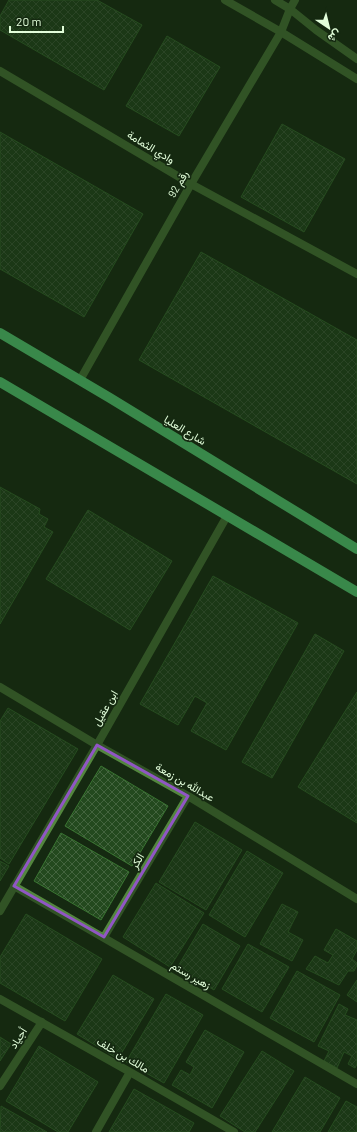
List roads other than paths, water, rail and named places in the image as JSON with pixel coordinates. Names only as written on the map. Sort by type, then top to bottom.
[{"type":"main road","name":"شارع العليا","points":[[0,333],[80,380],[357,549]]},
{"type":"main road","points":[[0,382],[357,592]]},
{"type":"main road","points":[[340,582],[357,584]]},
{"type":"street","points":[[225,0],[281,32],[357,79]]},
{"type":"street","points":[[275,0],[290,9],[316,30],[357,59]]},
{"type":"street","name":"رقم 92","points":[[80,380],[191,184],[281,32],[295,0]]},
{"type":"street","name":"وادي الثمامة","points":[[0,71],[191,184],[357,274]]},
{"type":"street","name":"ابن عقيل","points":[[0,911],[228,516]]},
{"type":"street","name":"عبدالله بن زمعة","points":[[0,687],[97,745],[188,796],[357,899]]},
{"type":"street","name":"الكر","points":[[104,937],[188,796]]},
{"type":"street","name":"زهير رستم","points":[[14,886],[357,1084]]},
{"type":"street","name":"مالك بن خلف","points":[[0,999],[234,1132]]},
{"type":"street","name":"أجياد","points":[[0,1086],[42,1022]]},
{"type":"street","points":[[96,1132],[130,1072]]}]
